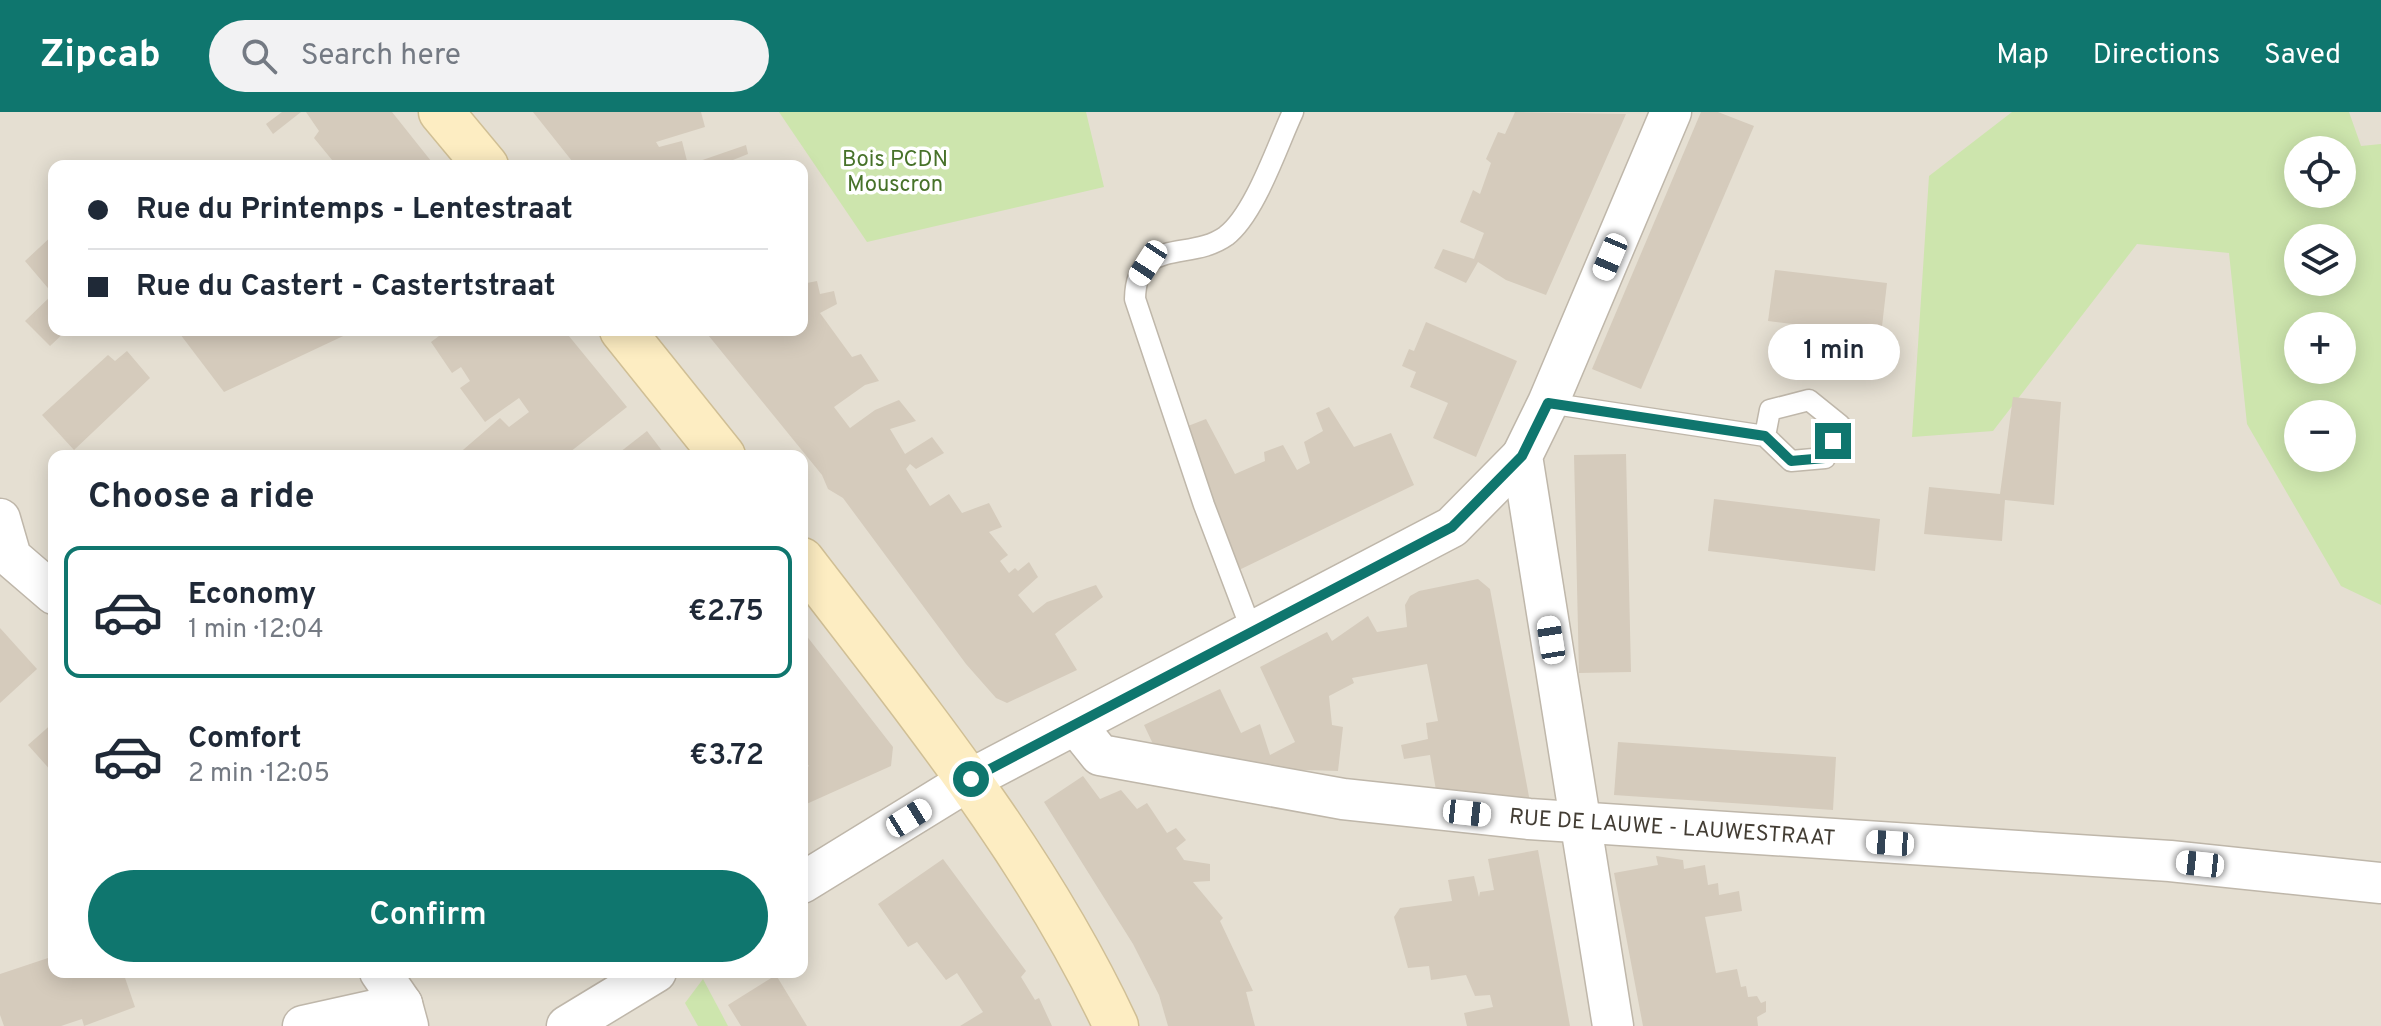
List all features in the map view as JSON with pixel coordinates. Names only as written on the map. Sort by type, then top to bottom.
[{"type":"street","points":[[441,112],[481,160]]},
{"type":"street","points":[[808,879],[971,779],[1253,634],[1452,527],[1522,456],[1548,403],[1671,112]]},
{"type":"street","points":[[627,336],[718,450]]},
{"type":"street","points":[[1522,456],[1613,1026]]},
{"type":"street","points":[[0,519],[6,558],[48,590]]},
{"type":"street","points":[[808,568],[971,779],[1084,958],[1116,1026]]},
{"type":"street","name":"RUE DE LAUWE - LAUWESTRAAT","points":[[1076,725],[1100,755],[1343,799],[1579,823],[2170,861],[2381,883]]},
{"type":"street","points":[[567,1026],[646,978]]},
{"type":"street","points":[[303,1026],[397,1001]]},
{"type":"lane","points":[[1253,634],[1175,421],[1135,299],[1136,281],[1148,263],[1162,254],[1200,248],[1223,238],[1241,223],[1293,112]]},
{"type":"lane","points":[[1548,403],[1765,436]]},
{"type":"shaded area","points":[[0,112],[2381,112],[2381,1026],[0,1026]]},
{"type":"green space","name":"Bois PCDN Mouscron","points":[[779,112],[1086,112],[1104,187],[867,242]]},
{"type":"green space","points":[[2012,112],[2349,112],[2361,146],[2381,144],[2381,605],[2341,586],[2247,424],[2229,253],[2137,244],[1993,431],[1912,437],[1929,176]]},
{"type":"green space","points":[[703,979],[728,1026],[698,1026],[685,1003]]},
{"type":"building","points":[[282,112],[301,112],[273,134],[266,124]]},
{"type":"building","points":[[306,112],[392,112],[430,160],[332,160],[314,138],[319,131]]},
{"type":"building","points":[[533,112],[701,112],[705,127],[656,142],[659,147],[682,141],[687,160],[571,160]]},
{"type":"building","points":[[1515,112],[1626,114],[1546,295],[1506,280],[1478,262],[1466,283],[1434,268],[1443,249],[1474,259],[1484,233],[1460,222],[1473,190],[1480,194],[1491,163],[1486,159],[1498,132],[1505,134]]},
{"type":"building","points":[[1701,112],[1718,112],[1754,126],[1641,389],[1592,369]]},
{"type":"building","points":[[746,145],[748,154],[733,160],[702,160]]},
{"type":"building","points":[[48,240],[48,288],[25,261]]},
{"type":"building","points":[[1775,270],[1887,283],[1881,335],[1768,321]]},
{"type":"building","points":[[817,281],[820,294],[834,291],[837,304],[820,313],[852,357],[861,354],[879,381],[865,385],[834,407],[850,428],[875,410],[899,400],[916,421],[890,429],[905,454],[932,437],[944,453],[916,469],[910,464],[906,469],[930,506],[949,494],[962,513],[989,503],[1002,527],[989,532],[1008,555],[1000,561],[1009,573],[1015,568],[1018,571],[1029,562],[1038,577],[1018,595],[1033,613],[1047,602],[1096,585],[1103,597],[1055,634],[1077,670],[1007,703],[996,698],[966,664],[843,498],[828,489],[822,475],[808,458],[808,450],[802,450],[709,336],[808,336],[808,283]]},
{"type":"building","points":[[48,299],[48,336],[61,336],[50,346],[25,321]]},
{"type":"building","points":[[1426,322],[1517,361],[1476,457],[1433,438],[1448,403],[1410,387],[1416,372],[1402,366],[1409,349],[1414,351]]},
{"type":"building","points":[[182,336],[343,336],[224,392]]},
{"type":"building","points":[[439,336],[569,336],[627,407],[573,450],[463,450],[500,418],[509,427],[529,412],[519,398],[485,422],[460,388],[470,381],[461,367],[452,373],[431,342]]},
{"type":"building","points":[[127,351],[150,378],[74,450],[42,415],[108,355],[115,361]]},
{"type":"building","points":[[2013,397],[2061,402],[2054,505],[2005,500],[2002,541],[1924,534],[1929,487],[2000,494]]},
{"type":"building","points":[[1329,407],[1354,447],[1391,433],[1414,485],[1239,570],[1227,546],[1188,426],[1206,419],[1235,474],[1265,461],[1264,452],[1283,445],[1297,470],[1310,463],[1304,442],[1323,431],[1316,413]]},
{"type":"building","points":[[647,431],[661,450],[623,450]]},
{"type":"building","points":[[1626,454],[1631,672],[1579,673],[1574,455]]},
{"type":"building","points":[[1714,499],[1880,519],[1875,571],[1708,551]]},
{"type":"building","points":[[1478,579],[1490,589],[1530,802],[1437,796],[1430,755],[1404,759],[1401,745],[1428,739],[1426,723],[1438,721],[1427,664],[1352,678],[1354,683],[1329,696],[1332,725],[1343,727],[1338,771],[1273,769],[1153,744],[1144,725],[1220,689],[1241,733],[1260,724],[1270,755],[1295,742],[1260,667],[1327,632],[1332,641],[1368,616],[1377,632],[1407,627],[1405,605],[1410,596],[1419,591]]},
{"type":"building","points":[[0,628],[37,669],[0,703]]},
{"type":"building","points":[[808,638],[893,747],[891,766],[808,803]]},
{"type":"building","points":[[48,727],[48,767],[28,745]]},
{"type":"building","points":[[1618,742],[1836,757],[1833,810],[1614,795]]},
{"type":"building","points":[[1083,776],[1100,799],[1121,790],[1137,809],[1147,803],[1167,833],[1176,828],[1186,840],[1176,848],[1184,860],[1210,864],[1210,881],[1193,882],[1223,918],[1220,921],[1253,991],[1246,992],[1255,1026],[1168,1026],[1159,995],[1133,944],[1044,802]]},
{"type":"building","points":[[1538,850],[1570,1026],[1467,1026],[1464,1013],[1493,1007],[1490,995],[1475,996],[1466,975],[1431,980],[1429,966],[1408,968],[1394,917],[1400,908],[1452,901],[1448,880],[1474,876],[1479,897],[1480,892],[1494,890],[1488,859]]},
{"type":"building","points":[[1656,856],[1683,860],[1684,869],[1705,865],[1708,885],[1718,883],[1719,895],[1739,891],[1742,911],[1705,917],[1716,973],[1737,969],[1741,987],[1746,986],[1748,997],[1757,996],[1761,1003],[1766,1001],[1766,1012],[1757,1017],[1758,1026],[1643,1026],[1614,873],[1658,865]]},
{"type":"building","points":[[943,859],[1026,971],[1021,977],[1035,1000],[1039,998],[1052,1026],[960,1026],[983,1012],[957,973],[946,980],[917,942],[908,947],[878,904]]},
{"type":"building","points":[[48,958],[48,978],[125,978],[135,1007],[84,1026],[82,1019],[61,1026],[4,1026],[0,1015],[0,974]]},
{"type":"building","points":[[771,978],[778,978],[807,1026],[741,1026],[728,1005]]},
{"type":"route","points":[[971,779],[1253,634],[1452,527],[1522,456],[1548,403],[1765,436],[1791,461],[1825,458],[1833,441]]}]
